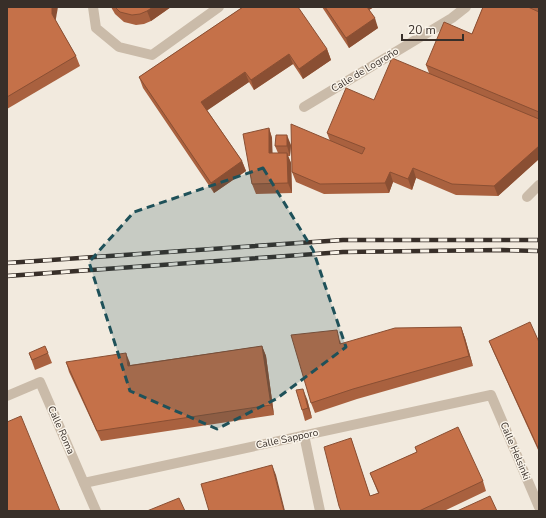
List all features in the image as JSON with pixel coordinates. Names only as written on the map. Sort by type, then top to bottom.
[{"type":"street","points":[[93,7],[96,28],[119,47],[152,55],[219,7]]},
{"type":"street","name":"Calle de Logroño","points":[[304,107],[452,18],[466,7]]},
{"type":"street","points":[[527,197],[539,186]]},
{"type":"street","name":"Calle Roma","points":[[7,396],[40,382],[96,511]]},
{"type":"street","name":"Calle Sapporo","points":[[84,483],[491,395]]},
{"type":"street","name":"Calle Helsinki","points":[[491,395],[539,507]]},
{"type":"street","points":[[304,435],[320,511]]},
{"type":"highlighted area","points":[[263,168],[313,250],[346,347],[276,399],[217,429],[130,391],[89,262],[134,212]]},
{"type":"building","points":[[7,7],[52,7],[52,14],[76,56],[7,97]]},
{"type":"building","points":[[115,7],[153,7],[140,14],[132,15],[120,12]]},
{"type":"building","points":[[243,7],[298,7],[327,49],[299,69],[289,54],[251,80],[245,72],[201,102],[242,161],[211,183],[139,77]]},
{"type":"building","points":[[325,7],[367,7],[375,18],[346,38]]},
{"type":"building","points":[[483,7],[528,7],[539,12],[539,112],[426,65],[444,22],[472,34]]},
{"type":"building","points":[[392,58],[539,119],[539,146],[494,186],[452,184],[413,168],[408,179],[390,172],[385,183],[320,184],[292,172],[291,124],[362,154],[365,148],[327,133],[346,88],[374,100]]},
{"type":"building","points":[[269,128],[269,153],[287,153],[288,183],[252,184],[243,134]]},
{"type":"building","points":[[276,135],[287,135],[287,146],[275,146]]},
{"type":"building","points":[[530,322],[539,342],[539,450],[489,341]]},
{"type":"building","points":[[461,327],[469,356],[353,389],[311,403],[291,335],[337,330],[340,344],[395,328]]},
{"type":"building","points":[[45,346],[48,353],[32,360],[29,353]]},
{"type":"building","points":[[262,346],[271,405],[97,431],[66,362],[126,353],[128,366]]},
{"type":"building","points":[[303,389],[308,408],[302,410],[296,390]]},
{"type":"building","points":[[21,416],[60,511],[7,511],[7,422]]},
{"type":"building","points":[[458,427],[483,481],[419,511],[341,511],[324,447],[351,438],[370,496],[379,493],[370,473],[417,452],[415,447]]},
{"type":"building","points":[[272,465],[284,511],[209,511],[201,484]]},
{"type":"building","points":[[490,496],[497,511],[457,511]]},
{"type":"building","points":[[179,498],[185,511],[147,511]]},
{"type":"railway","points":[[7,263],[343,240],[539,240]]},
{"type":"railway","points":[[7,276],[343,252],[539,251]]}]
